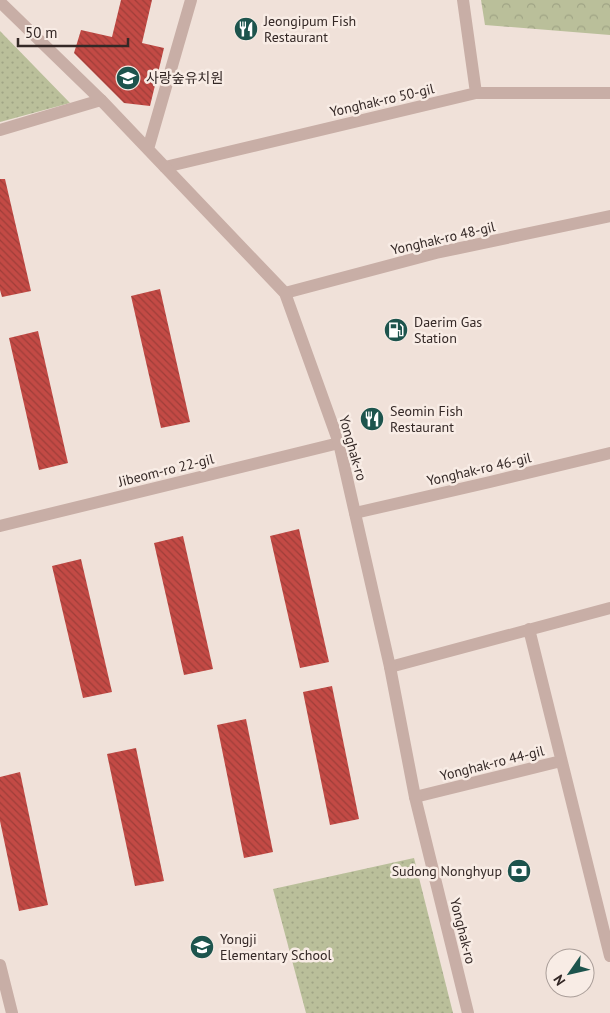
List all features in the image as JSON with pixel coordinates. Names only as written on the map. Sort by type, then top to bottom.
[{"type":"street","points":[[148,149],[191,0]]},
{"type":"street","points":[[463,0],[476,93]]},
{"type":"street","name":"Yonghak-ro","points":[[0,2],[101,100],[285,293],[339,443],[390,667],[415,798],[468,1013]]},
{"type":"street","name":"Yonghak-ro 50-gil","points":[[165,167],[476,93],[610,93]]},
{"type":"street","points":[[0,130],[101,100]]},
{"type":"street","name":"Yonghak-ro 48-gil","points":[[285,293],[436,253],[610,216]]},
{"type":"street","name":"Jibeom-ro 22-gil","points":[[0,526],[339,443]]},
{"type":"street","name":"Yonghak-ro 46-gil","points":[[355,513],[610,453]]},
{"type":"street","points":[[390,667],[610,608]]},
{"type":"street","name":"Yonghak-ro 44-gil","points":[[415,798],[561,760],[529,630]]},
{"type":"street","points":[[561,760],[610,956]]},
{"type":"street","points":[[0,965],[12,1013]]},
{"type":"green space","points":[[481,0],[610,0],[610,35],[485,25]]},
{"type":"green space","points":[[0,31],[70,103],[0,122]]},
{"type":"green space","points":[[414,858],[453,1013],[306,1013],[273,889]]},
{"type":"building","name":"사랑숲유치원","points":[[121,0],[152,0],[142,43],[164,48],[150,106],[124,103],[74,53],[81,30],[112,37]]},
{"type":"building","points":[[0,179],[5,179],[31,291],[2,297],[0,290]]},
{"type":"building","points":[[160,289],[190,422],[161,428],[131,296]]},
{"type":"building","points":[[38,331],[68,463],[39,470],[9,338]]},
{"type":"building","points":[[299,529],[329,662],[300,668],[270,536]]},
{"type":"building","points":[[183,536],[213,669],[184,675],[154,543]]},
{"type":"building","points":[[81,559],[112,692],[83,698],[52,566]]},
{"type":"building","points":[[332,686],[359,819],[330,825],[303,692]]},
{"type":"building","points":[[246,719],[273,852],[244,858],[217,725]]},
{"type":"building","points":[[136,748],[164,881],[135,886],[107,754]]},
{"type":"building","points":[[20,772],[48,905],[19,911],[0,821],[0,777]]},
{"type":"place","name":"Jeongipum Fish Restaurant","points":[[246,29]]},
{"type":"place","name":"사랑숲유치원","points":[[128,78]]},
{"type":"place","name":"Daerim Gas Station","points":[[396,330]]},
{"type":"place","name":"Seomin Fish Restaurant","points":[[372,419]]},
{"type":"place","name":"Sudong Nonghyup","points":[[519,871]]},
{"type":"place","name":"Yongji Elementary School","points":[[202,947]]}]
